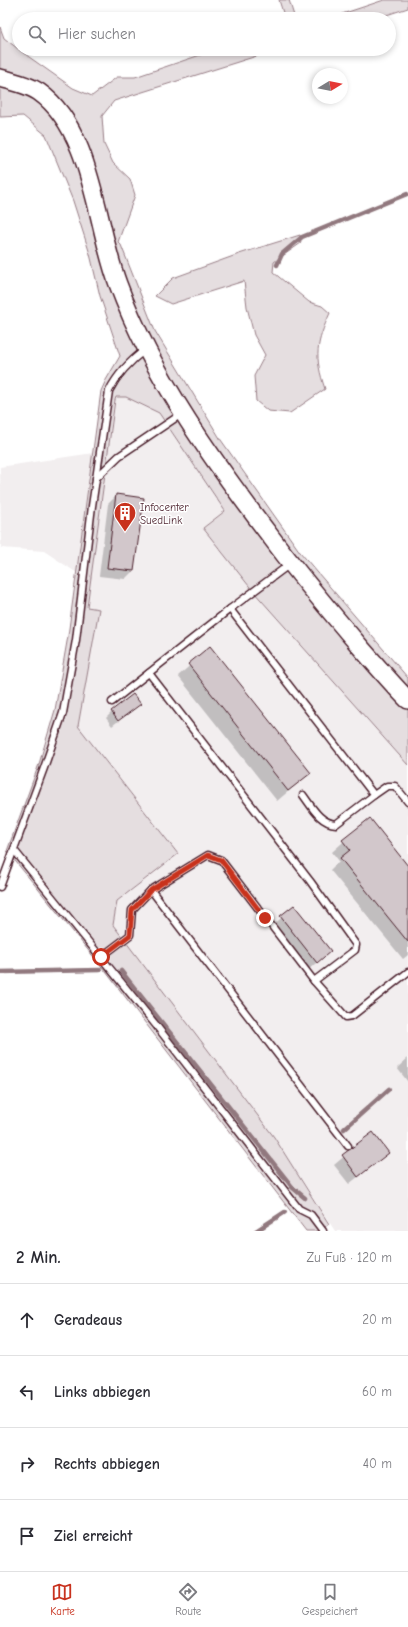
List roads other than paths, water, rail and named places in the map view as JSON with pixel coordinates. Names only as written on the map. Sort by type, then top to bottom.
[{"type":"main road","points":[[0,78],[39,92],[66,120],[75,136],[84,161],[117,284],[147,348],[194,432],[291,563],[325,606],[408,700]]},
{"type":"lane","points":[[0,887],[63,713],[76,640],[96,478],[109,391],[116,378],[130,362],[147,348]]},
{"type":"lane","points":[[96,478],[119,456],[184,413]]},
{"type":"lane","points":[[112,702],[291,563]]},
{"type":"lane","points":[[230,609],[374,795]]},
{"type":"lane","points":[[149,673],[318,893],[356,945],[355,950],[314,981]]},
{"type":"lane","points":[[303,795],[323,820],[329,824],[336,824],[387,786],[395,786],[408,802]]},
{"type":"lane","points":[[14,850],[101,957],[299,1209],[311,1215],[323,1231]]},
{"type":"lane","points":[[101,957],[130,935],[132,910],[151,890],[208,855],[221,860],[314,981],[346,1017],[352,1016],[408,972]]},
{"type":"lane","points":[[151,890],[348,1146]]},
{"type":"waterway","points":[[277,265],[282,254],[302,237],[407,194]]},
{"type":"waterway","points":[[0,972],[100,970]]},
{"type":"waterway","points":[[121,971],[293,1188],[305,1198]]},
{"type":"waterway","points":[[344,1129],[389,1089]]},
{"type":"waterway","points":[[256,1231],[285,1212]]},
{"type":"place","name":"Infocenter SuedLink","points":[[125,532]]}]
